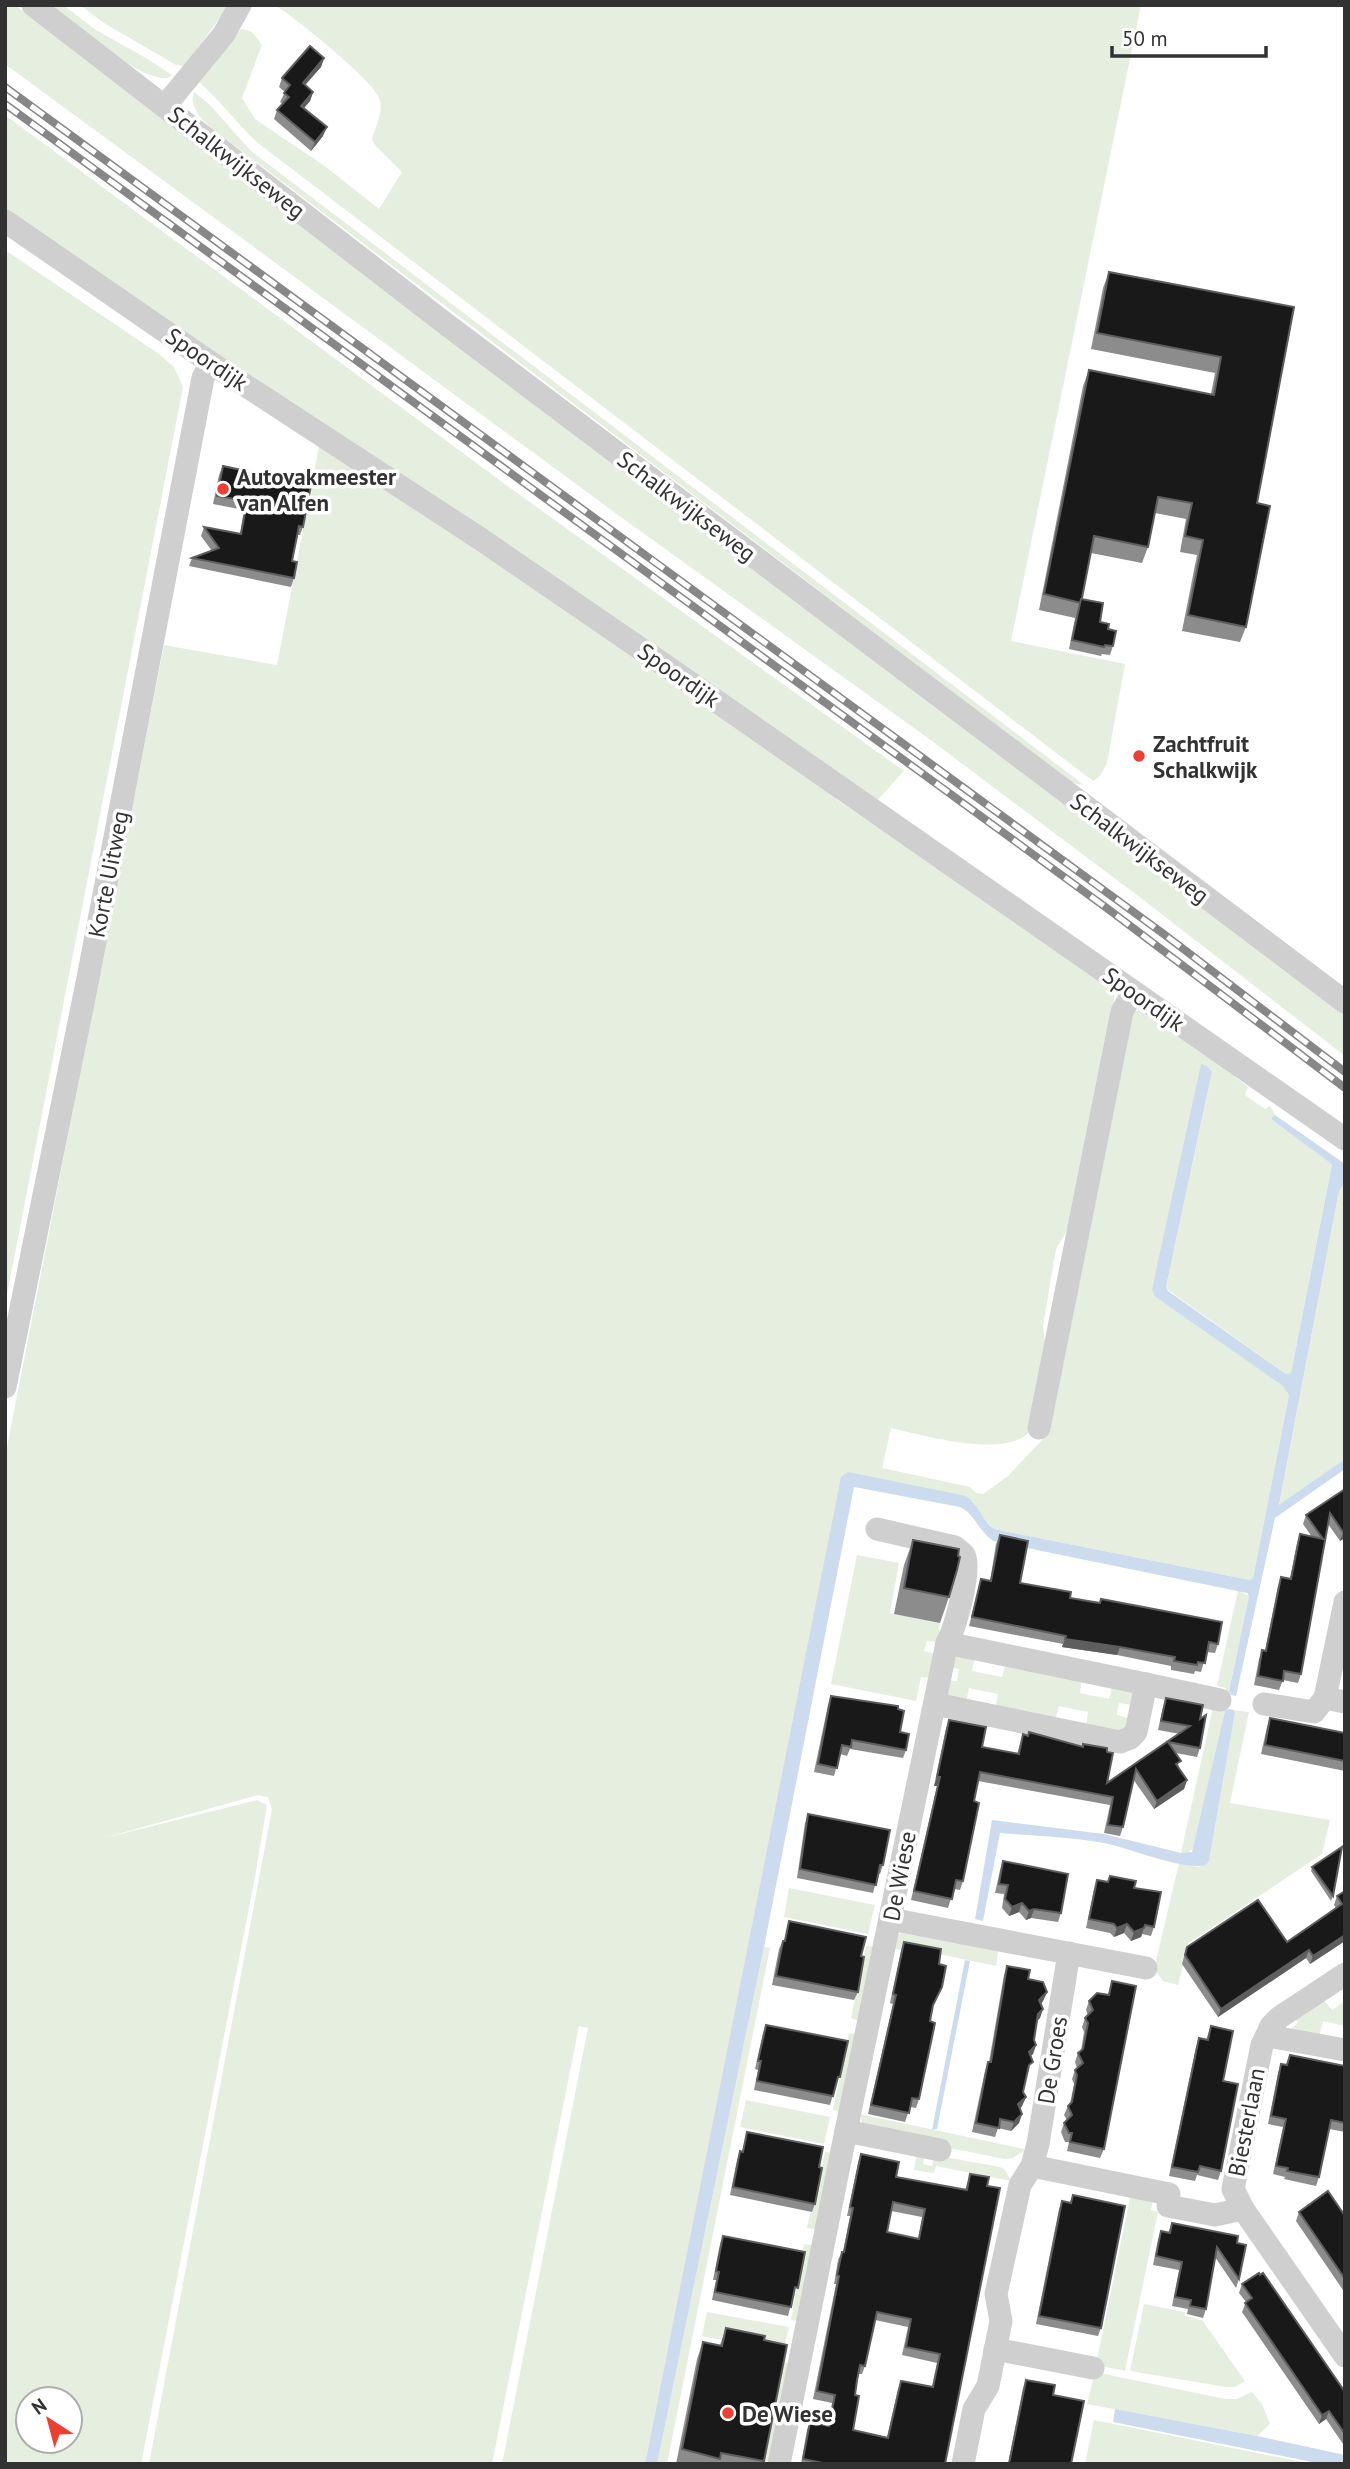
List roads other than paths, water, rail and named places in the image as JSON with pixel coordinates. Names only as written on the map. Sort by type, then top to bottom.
[{"type":"street","name":"Schalkwijkseweg","points":[[33,5],[446,324],[1345,1002]]},
{"type":"street","points":[[165,106],[225,34],[240,5]]},
{"type":"street","name":"Spoordijk","points":[[5,221],[211,363],[479,538],[1345,1139]]},
{"type":"street","name":"Korte Uitweg","points":[[5,1387],[87,983],[203,378],[211,363]]},
{"type":"street","points":[[1039,1427],[1122,1013],[1133,992]]},
{"type":"street","name":"De Wiese","points":[[779,2464],[947,1643],[954,1630],[966,1567],[964,1555],[956,1547],[877,1529]]},
{"type":"street","points":[[1264,1704],[1314,1712],[1335,1700],[1345,1602]]},
{"type":"street","points":[[947,1643],[1220,1700]]},
{"type":"street","points":[[935,1704],[1120,1742],[1136,1732],[1146,1684]]},
{"type":"street","points":[[890,1919],[1146,1968]]},
{"type":"street","name":"De Groes","points":[[963,2464],[974,2409],[988,2386],[1001,2321],[996,2294],[1020,2185],[1032,2166],[1069,1953]]},
{"type":"street","name":"Biesterlaan","points":[[1345,1974],[1280,2017],[1271,2026],[1262,2045],[1233,2180],[1233,2189],[1243,2209],[1345,2356]]},
{"type":"street","name":"Biesterlaan","points":[[1268,2036],[1345,2050]]},
{"type":"street","points":[[846,2131],[940,2150]]},
{"type":"street","name":"Biesterlaan","points":[[1032,2166],[1170,2194],[1168,2206],[1215,2215],[1243,2209]]},
{"type":"street","points":[[995,2349],[1093,2368]]},
{"type":"water","points":[[1201,1064],[1212,1072],[1166,1287],[1286,1374],[1291,1373],[1332,1164],[1272,1120],[1272,1117],[1275,1115],[1345,1164],[1345,1182],[1339,1191],[1279,1505],[1345,1459],[1345,1469],[1275,1518],[1236,1696],[1229,1691],[1249,1596],[1247,1593],[993,1541],[960,1507],[854,1487],[764,1947],[657,2464],[645,2464],[841,1477],[848,1472],[966,1496],[994,1529],[1250,1580],[1253,1578],[1289,1395],[1283,1386],[1154,1296],[1152,1289]]},
{"type":"water","points":[[1229,1709],[1235,1713],[1209,1861],[1206,1865],[1184,1865],[1091,1841],[1000,1833],[983,1921],[975,1919],[992,1820],[1104,1834],[1181,1853],[1192,1852],[1225,1711]]},
{"type":"water","points":[[965,1960],[970,1961],[937,2129],[932,2130]]},
{"type":"water","points":[[1115,2409],[1345,2455],[1345,2464],[1322,2464],[1113,2422]]},
{"type":"railway","points":[[5,87],[1165,935],[1345,1072]]},
{"type":"railway","points":[[5,104],[1108,909],[1345,1088]]},
{"type":"place","name":"Autovakmeester van Alfen","points":[[223,489]]},
{"type":"place","name":"Zachtfruit Schalkwijk","points":[[1139,756]]},
{"type":"place","name":"De Wiese","points":[[728,2413]]}]
